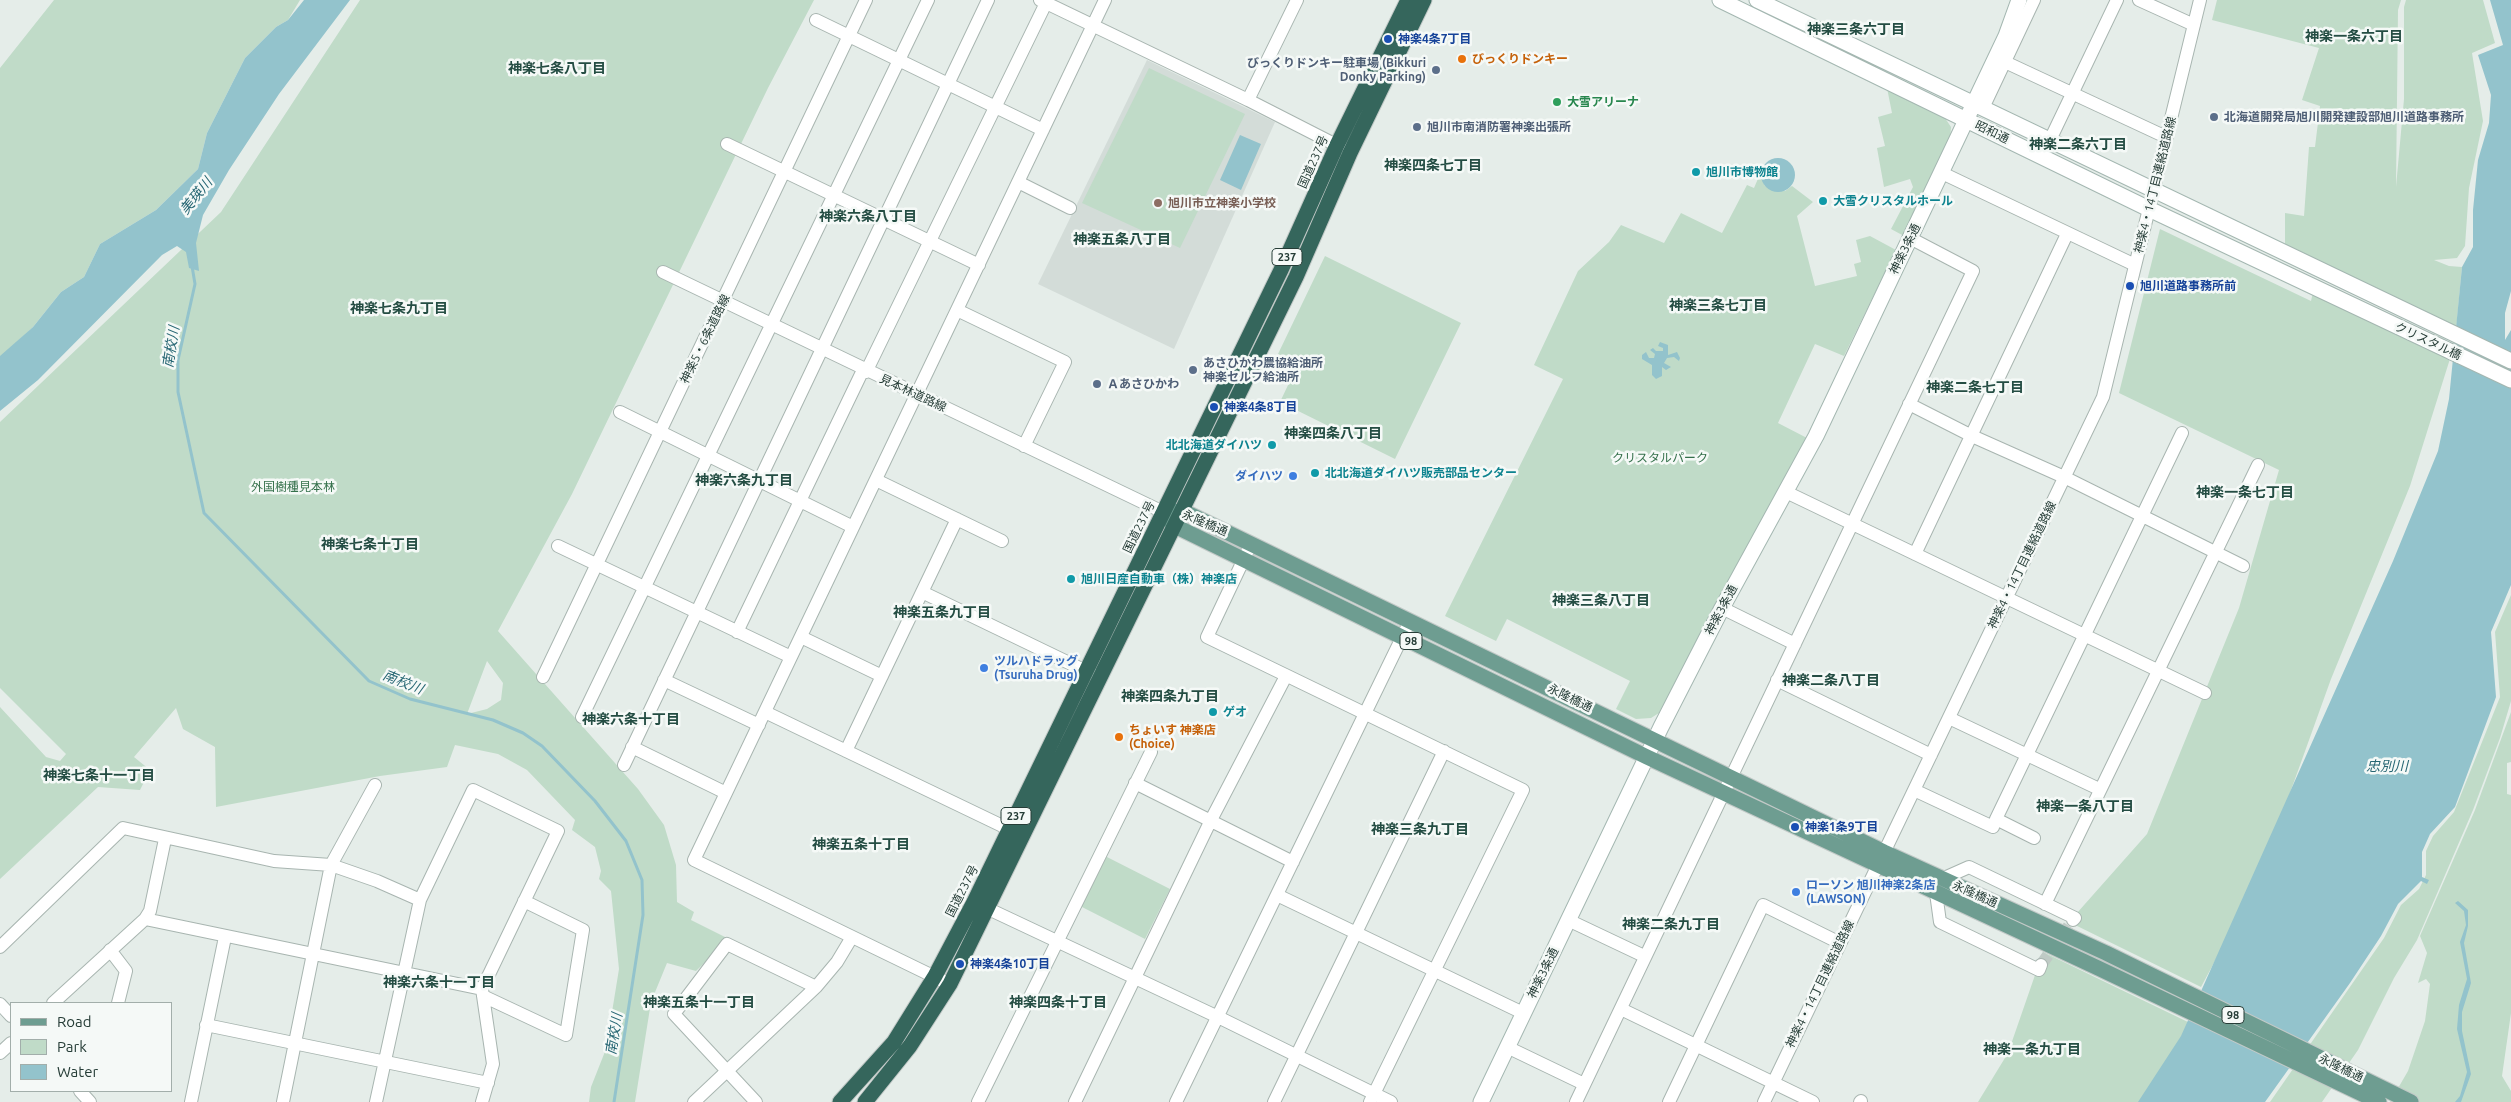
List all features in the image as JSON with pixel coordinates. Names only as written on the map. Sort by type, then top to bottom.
[{"type":"highway","name":"国道237号","points":[[1016,833],[1086,671],[1282,270],[1337,146],[1408,0]]},
{"type":"highway","name":"国道237号","points":[[865,1102],[910,1046],[950,984],[980,905],[1016,833],[1101,678],[1183,511],[1296,277],[1350,153],[1424,0]]},
{"type":"highway","name":"国道237号","points":[[843,1101],[894,1042],[980,905]]},
{"type":"main road","name":"永隆橋通","points":[[1163,512],[1183,511],[1884,852],[2106,953],[2356,1083]]},
{"type":"main road","name":"永隆橋通","points":[[1163,512],[1175,526],[1647,757],[1877,866],[2383,1096],[2411,1102]]},
{"type":"street","name":"神楽5・6条道路線","points":[[543,677],[866,0]]},
{"type":"street","points":[[582,717],[928,0]]},
{"type":"street","points":[[624,765],[988,0]]},
{"type":"street","points":[[950,984],[694,860],[1105,0]]},
{"type":"street","points":[[1248,100],[1297,0]]},
{"type":"street","name":"昭和通","points":[[1720,0],[2149,209],[2345,302]]},
{"type":"street","name":"昭和通","points":[[1757,0],[2348,283]]},
{"type":"street","name":"神楽3条通","points":[[1481,1102],[1655,739],[1722,608],[1816,436],[1967,120],[1979,106],[2019,0]]},
{"type":"street","points":[[1979,106],[2005,62],[2034,0]]},
{"type":"street","points":[[2050,140],[2117,0]]},
{"type":"street","points":[[2139,0],[2194,26]]},
{"type":"street","name":"神楽4・14丁目連絡道路線","points":[[1764,1102],[2103,397],[2200,0]]},
{"type":"street","points":[[737,632],[799,501],[930,242],[1043,2],[1248,100],[1350,153]]},
{"type":"street","points":[[816,20],[1043,130]]},
{"type":"street","points":[[2005,62],[2166,137]]},
{"type":"street","points":[[727,144],[978,265]]},
{"type":"street","points":[[1942,172],[2135,265]]},
{"type":"street","points":[[1018,182],[1070,208]]},
{"type":"street","points":[[1915,554],[2068,234]]},
{"type":"street","points":[[1576,1102],[1644,956],[1724,793],[1973,271],[1910,238]]},
{"type":"street","name":"見本林道路線","points":[[663,272],[864,371],[1163,512]]},
{"type":"street","name":"クリスタル橋","points":[[2348,283],[2511,361]]},
{"type":"street","name":"クリスタル橋","points":[[2345,302],[2511,380]]},
{"type":"street","points":[[957,310],[1065,362],[1024,446]]},
{"type":"street","points":[[1909,404],[1972,436],[2064,477],[2243,566]]},
{"type":"street","points":[[620,412],[853,527]]},
{"type":"street","points":[[1914,790],[1992,827],[2182,433]]},
{"type":"street","points":[[2045,904],[2099,789],[2258,465]]},
{"type":"street","points":[[876,480],[1002,541]]},
{"type":"street","points":[[1786,492],[2205,693]]},
{"type":"street","points":[[846,750],[957,519]]},
{"type":"street","points":[[1251,544],[1208,637],[1523,790],[1372,1098]]},
{"type":"street","points":[[558,546],[646,586],[791,657]]},
{"type":"street","points":[[922,592],[1101,678]]},
{"type":"street","points":[[1722,608],[1795,644]]},
{"type":"street","points":[[1176,1102],[1410,621]]},
{"type":"street","points":[[801,637],[882,676]]},
{"type":"street","points":[[1075,1102],[1211,820],[1286,676]]},
{"type":"street","points":[[664,680],[758,726]]},
{"type":"street","points":[[1777,680],[1931,755]]},
{"type":"street","points":[[765,712],[1016,833]]},
{"type":"street","points":[[1949,718],[2099,789]]},
{"type":"street","points":[[632,747],[726,793]]},
{"type":"street","points":[[1274,1102],[1444,751]]},
{"type":"street","points":[[978,1102],[1151,752]]},
{"type":"street","points":[[1135,783],[1293,862]]},
{"type":"street","points":[[283,1102],[331,865],[375,785]]},
{"type":"street","points":[[376,1102],[420,900],[473,790],[558,831],[483,992],[493,1064],[482,1102]]},
{"type":"street","points":[[1996,819],[2034,838]]},
{"type":"street","points":[[0,947],[123,828],[165,839],[274,862],[331,865],[377,881],[420,900]]},
{"type":"street","points":[[54,1002],[145,919],[150,911],[165,839]]},
{"type":"street","points":[[1942,878],[1969,867],[2075,918],[2073,920]]},
{"type":"street","points":[[1936,893],[1940,922],[2039,970],[2041,965]]},
{"type":"street","points":[[1277,895],[1523,1013]]},
{"type":"street","points":[[145,919],[225,937],[403,972],[483,992],[566,1035],[583,930],[524,901]]},
{"type":"street","points":[[980,905],[1218,1017],[1296,1056],[1372,1098],[1391,1102]]},
{"type":"street","points":[[1668,1102],[1763,905],[1840,943]]},
{"type":"street","points":[[1568,920],[1644,956]]},
{"type":"street","points":[[191,1102],[225,937]]},
{"type":"street","points":[[694,1102],[816,987],[837,962],[852,937]]},
{"type":"street","points":[[756,1102],[674,1014],[727,944],[816,987]]},
{"type":"street","points":[[110,950],[126,971],[118,1002]]},
{"type":"street","points":[[0,1004],[10,1015]]},
{"type":"street","points":[[1620,1009],[1813,1102]]},
{"type":"street","points":[[206,1025],[488,1083]]},
{"type":"street","points":[[0,1053],[10,1044]]},
{"type":"street","points":[[1507,1048],[1584,1084]]},
{"type":"street","points":[[81,1092],[91,1102]]},
{"type":"shaded area","name":"旭川市立神楽小学校","points":[[1147,60],[1275,122],[1174,349],[1038,284]]},
{"type":"green space","points":[[54,0],[300,0],[288,20],[276,27],[245,58],[207,133],[198,169],[156,210],[100,244],[84,277],[61,292],[33,327],[0,358],[0,68]]},
{"type":"green space","name":"外国樹種見本林","points":[[360,0],[814,0],[768,88],[572,494],[498,631],[638,789],[664,825],[676,865],[677,902],[694,912],[691,920],[729,939],[696,971],[667,963],[651,1002],[635,1102],[589,1102],[591,1087],[606,1049],[619,969],[611,891],[599,879],[601,871],[595,847],[572,830],[575,820],[527,770],[498,754],[455,745],[447,767],[380,776],[216,807],[215,747],[183,729],[176,708],[134,757],[150,770],[140,790],[98,787],[0,879],[0,707],[46,757],[60,761],[66,754],[0,688],[0,422],[221,212]],"holes":[[[487,661],[503,683],[501,700],[487,709],[467,714]]]},
{"type":"green space","points":[[2217,0],[2401,0],[2398,10],[2396,187],[2404,99],[2404,7],[2406,0],[2483,0],[2495,43],[2472,53],[2483,121],[2469,188],[2465,246],[2457,258],[2434,260],[2449,266],[2462,267],[2455,341],[2285,259],[2285,213],[2304,216],[2309,147],[2315,147],[2320,106],[2302,100],[2319,48],[2212,20]]},
{"type":"green space","points":[[1149,68],[1245,114],[1180,248],[1082,203]]},
{"type":"green space","points":[[1887,88],[1943,115],[1951,127],[1950,141],[1904,236],[1891,229],[1913,187],[1910,179],[1884,187],[1877,148],[1885,146],[1878,117],[1892,113]]},
{"type":"green space","name":"クリスタルパーク","points":[[1760,174],[1765,186],[1785,191],[1792,186],[1813,202],[1797,216],[1815,286],[1857,276],[1854,264],[1861,262],[1856,240],[1870,236],[1896,250],[1844,356],[1815,344],[1778,423],[1807,438],[1659,713],[1651,718],[1636,719],[1616,709],[1630,681],[1507,619],[1496,641],[1445,616],[1563,379],[1534,365],[1578,271],[1609,242],[1621,225],[1664,243],[1681,213],[1722,233],[1747,185],[1754,188]]},
{"type":"green space","points":[[2160,229],[2311,301],[2316,279],[2454,346],[2410,486],[2331,679],[2282,815],[2239,916],[2201,987],[2069,922],[2147,834],[2239,608],[2279,470],[2119,393]]},
{"type":"green space","points":[[1325,256],[1461,323],[1395,459],[1280,402],[1298,364],[1278,354]]},
{"type":"green space","points":[[2511,595],[2511,701],[2500,738],[2473,810],[2417,940],[2394,978],[2358,1050],[2322,1102],[2270,1102],[2384,938],[2401,905],[2419,889],[2426,875],[2426,851],[2433,836],[2454,812],[2500,697],[2495,632]]},
{"type":"green space","points":[[2511,712],[2511,762],[2507,763],[2507,794],[2511,795],[2511,1013],[2502,1076],[2511,1091],[2511,1102],[2390,1102],[2408,1071],[2425,1021],[2430,984],[2426,979],[2418,983],[2427,953],[2420,936],[2475,810]]},
{"type":"green space","points":[[1105,856],[1170,889],[1145,939],[1080,906]]},
{"type":"green space","points":[[2043,952],[2190,1023],[2141,1102],[1978,1102],[2008,1053]]},
{"type":"water","name":"美瑛川","points":[[304,0],[350,0],[279,94],[229,170],[203,215],[196,243],[199,271],[189,268],[186,252],[177,246],[162,255],[38,380],[0,411],[0,356],[33,327],[61,292],[84,277],[100,244],[156,210],[198,169],[207,133],[245,58],[276,27],[288,20]]},
{"type":"water","name":"忠別川","points":[[2490,0],[2511,0],[2511,291],[2505,313],[2505,340],[2511,330],[2511,585],[2491,632],[2496,697],[2455,807],[2430,834],[2422,852],[2422,877],[2429,880],[2427,884],[2421,881],[2398,904],[2381,936],[2350,983],[2265,1102],[2138,1102],[2181,1036],[2393,561],[2438,451],[2449,399],[2462,267],[2473,247],[2473,210],[2478,160],[2489,123],[2491,95],[2478,55],[2503,45]]},
{"type":"water","points":[[1240,135],[1261,144],[1241,190],[1220,180]]},
{"type":"water","points":[[1778,158],[1785,159],[1790,163],[1794,168],[1794,182],[1790,187],[1785,191],[1778,192],[1771,191],[1766,187],[1762,182],[1761,175],[1762,168],[1766,163],[1771,159]]},
{"type":"water","points":[[1660,342],[1668,345],[1668,355],[1677,352],[1680,358],[1679,361],[1674,357],[1667,358],[1664,363],[1671,367],[1666,370],[1662,367],[1662,376],[1656,379],[1652,375],[1652,365],[1642,359],[1642,355],[1646,352],[1649,358],[1654,358],[1655,354],[1650,350],[1653,348],[1656,351],[1663,351],[1663,348],[1658,346]]},
{"type":"water","points":[[2458,901],[2468,910],[2468,926],[2464,943],[2471,983],[2462,1012],[2462,1031],[2471,1074],[2461,1102],[2455,1102],[2460,1096],[2467,1072],[2457,1029],[2459,1005],[2467,979],[2460,942],[2466,925],[2464,911],[2455,903]]},
{"type":"waterway","name":"南校川","points":[[192,266],[195,284],[178,360],[178,392],[204,513],[369,681],[410,699],[493,720],[523,733],[542,746],[595,801],[626,841],[642,880],[643,915],[614,1102]]},
{"type":"tunnel","points":[[2041,965],[2073,920]]},
{"type":"place","name":"神楽4条7丁目","points":[[1388,39]]},
{"type":"place","name":"びっくりドンキー","points":[[1462,59]]},
{"type":"place","name":"びっくりドンキー駐車場 (Bikkuri Donky Parking)","points":[[1436,70]]},
{"type":"place","name":"大雪アリーナ","points":[[1557,102]]},
{"type":"place","name":"北海道開発局旭川開発建設部旭川道路事務所","points":[[2214,117]]},
{"type":"place","name":"旭川市南消防署神楽出張所","points":[[1417,127]]},
{"type":"place","name":"旭川市博物館","points":[[1696,172]]},
{"type":"place","name":"大雪クリスタルホール","points":[[1823,201]]},
{"type":"place","name":"旭川市立神楽小学校","points":[[1158,203]]},
{"type":"place","name":"旭川道路事務所前","points":[[2130,286]]},
{"type":"place","name":"あさひかわ農協給油所 神楽セルフ給油所","points":[[1193,370]]},
{"type":"place","name":"Ａあさひかわ","points":[[1097,384]]},
{"type":"place","name":"神楽4条8丁目","points":[[1214,407]]},
{"type":"place","name":"北北海道ダイハツ","points":[[1272,445]]},
{"type":"place","name":"北北海道ダイハツ販売部品センター","points":[[1315,473]]},
{"type":"place","name":"ダイハツ","points":[[1293,476]]},
{"type":"place","name":"旭川日産自動車（株）神楽店","points":[[1071,579]]},
{"type":"place","name":"ツルハドラッグ (Tsuruha Drug)","points":[[984,668]]},
{"type":"place","name":"ゲオ","points":[[1213,712]]},
{"type":"place","name":"ちょいす 神楽店 (Choice)","points":[[1119,737]]},
{"type":"place","name":"神楽1条9丁目","points":[[1795,827]]},
{"type":"place","name":"ローソン 旭川神楽2条店 (LAWSON)","points":[[1796,892]]},
{"type":"place","name":"神楽4条10丁目","points":[[960,964]]},
{"type":"district","name":"神楽三条六丁目","points":[[1856,29]]},
{"type":"district","name":"神楽一条六丁目","points":[[2354,36]]},
{"type":"district","name":"神楽七条八丁目","points":[[557,68]]},
{"type":"district","name":"神楽二条六丁目","points":[[2078,144]]},
{"type":"district","name":"神楽四条七丁目","points":[[1433,165]]},
{"type":"district","name":"神楽六条八丁目","points":[[868,216]]},
{"type":"district","name":"神楽五条八丁目","points":[[1122,239]]},
{"type":"district","name":"神楽三条七丁目","points":[[1718,305]]},
{"type":"district","name":"神楽七条九丁目","points":[[399,308]]},
{"type":"district","name":"神楽二条七丁目","points":[[1975,387]]},
{"type":"district","name":"神楽四条八丁目","points":[[1333,433]]},
{"type":"district","name":"神楽六条九丁目","points":[[744,480]]},
{"type":"district","name":"神楽一条七丁目","points":[[2245,492]]},
{"type":"district","name":"神楽七条十丁目","points":[[370,544]]},
{"type":"district","name":"神楽三条八丁目","points":[[1601,600]]},
{"type":"district","name":"神楽五条九丁目","points":[[942,612]]},
{"type":"district","name":"神楽二条八丁目","points":[[1831,680]]},
{"type":"district","name":"神楽四条九丁目","points":[[1170,696]]},
{"type":"district","name":"神楽六条十丁目","points":[[631,719]]},
{"type":"district","name":"神楽七条十一丁目","points":[[99,775]]},
{"type":"district","name":"神楽一条八丁目","points":[[2085,806]]},
{"type":"district","name":"神楽三条九丁目","points":[[1420,829]]},
{"type":"district","name":"神楽五条十丁目","points":[[861,844]]},
{"type":"district","name":"神楽二条九丁目","points":[[1671,924]]},
{"type":"district","name":"神楽六条十一丁目","points":[[439,982]]},
{"type":"district","name":"神楽五条十一丁目","points":[[699,1002]]},
{"type":"district","name":"神楽四条十丁目","points":[[1058,1002]]},
{"type":"district","name":"神楽一条九丁目","points":[[2032,1049]]}]
